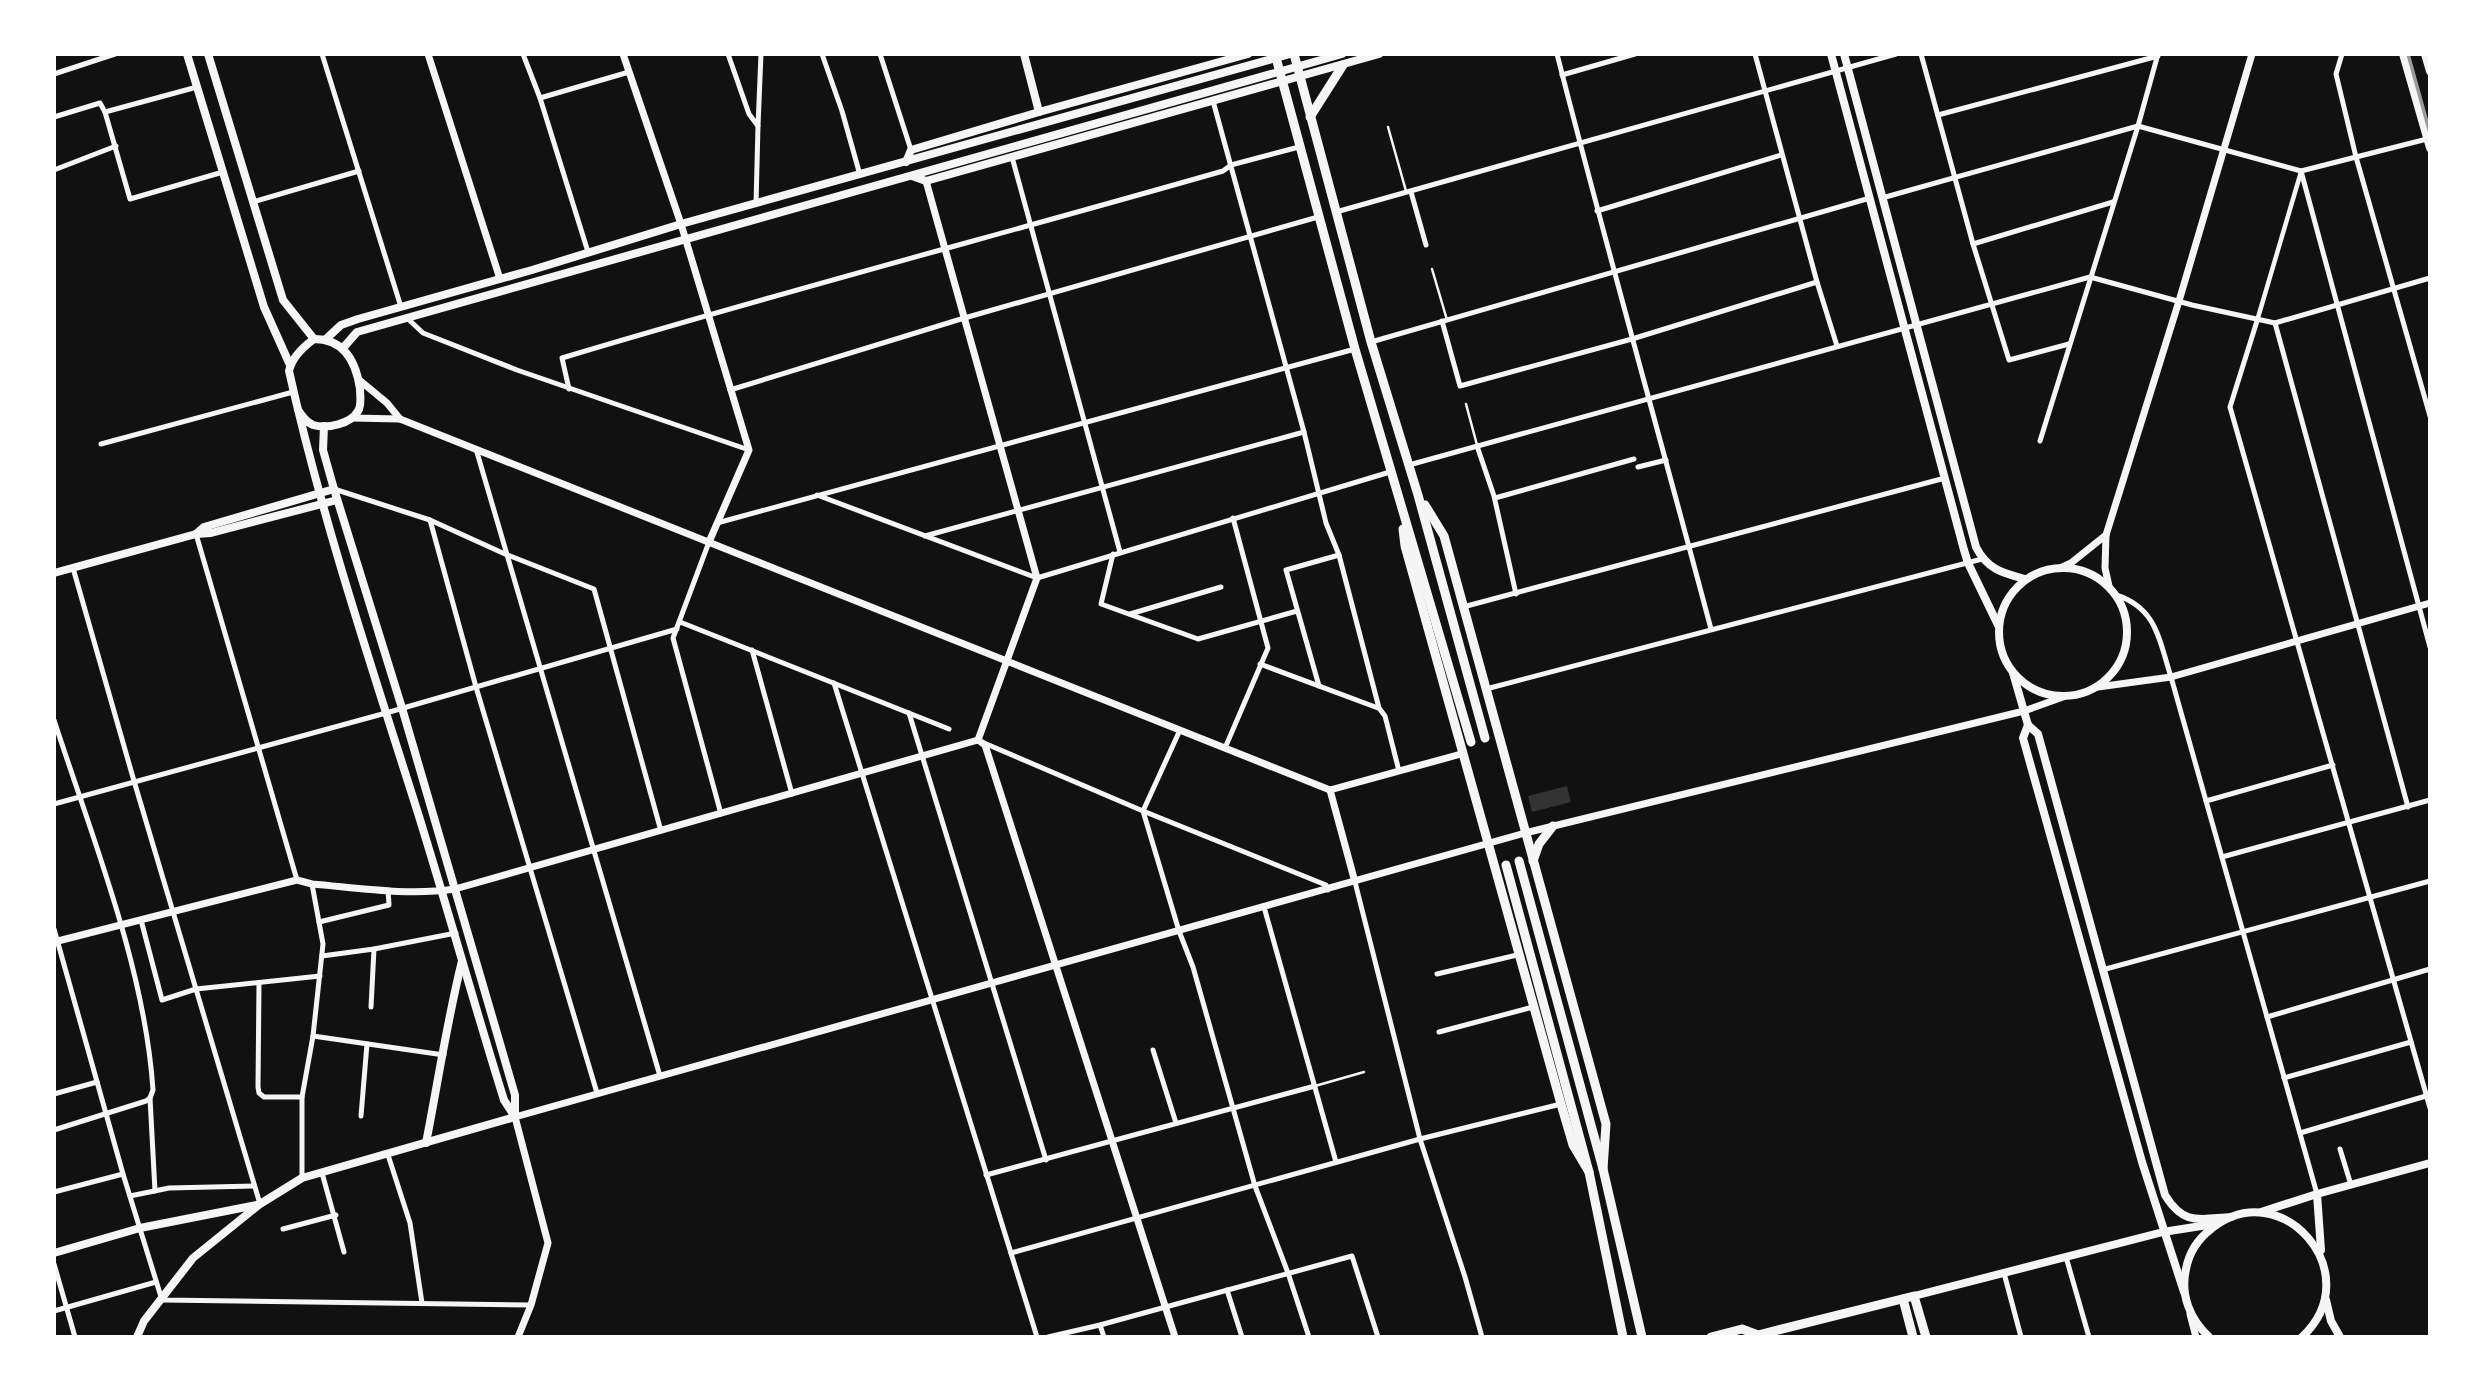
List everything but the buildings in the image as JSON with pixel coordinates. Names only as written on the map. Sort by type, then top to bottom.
[{"type":"main road","points":[[187,54],[264,307],[290,365]]},
{"type":"main road","points":[[208,54],[283,300],[314,339]]},
{"type":"main road","points":[[1024,54],[1039,112]]},
{"type":"main road","points":[[906,162],[911,150],[1248,54]]},
{"type":"main road","points":[[1275,54],[1355,349],[1471,742]]},
{"type":"main road","points":[[326,339],[341,325],[681,224],[1292,54],[1371,342],[1418,495],[1485,738]]},
{"type":"main road","points":[[343,348],[357,332],[1342,54]]},
{"type":"main road","points":[[912,176],[926,181],[1380,54]]},
{"type":"main road","points":[[1831,54],[1968,563],[1998,625]]},
{"type":"main road","points":[[1844,54],[1973,534],[1982,559],[1994,570],[2025,579]]},
{"type":"main road","points":[[2403,54],[2428,143]]},
{"type":"main road","points":[[2425,54],[2430,71]]},
{"type":"main road","points":[[1310,117],[1343,65]]},
{"type":"main road","points":[[298,410],[311,424],[324,426],[340,424],[352,418],[358,411],[358,379],[352,358],[343,348],[326,339],[314,339],[298,352],[289,371],[293,392],[319,492],[456,933],[504,1100],[515,1117]]},
{"type":"main road","points":[[324,426],[323,450],[515,1095],[515,1117]]},
{"type":"main road","points":[[196,534],[204,527],[334,489]]},
{"type":"main road","points":[[1418,495],[1444,536],[1606,1125],[1604,1169]]},
{"type":"main road","points":[[54,573],[196,534],[211,533],[337,500]]},
{"type":"main road","points":[[1402,511],[1405,546],[1517,955],[1573,1145],[1589,1172]]},
{"type":"main road","points":[[2013,673],[2028,687],[2063,697],[2098,687],[2112,675],[2122,660],[2127,642],[2126,617],[2116,594],[2094,575],[2077,569],[2042,571],[2025,579],[2007,600],[1998,625],[1999,649],[2013,673],[2028,725],[2038,734],[2165,1195],[2179,1214],[2189,1218],[2231,1217],[2260,1212],[2430,1163]]},
{"type":"main road","points":[[2028,725],[2023,738],[2163,1232],[2188,1308],[2198,1327],[2208,1337]]},
{"type":"main road","points":[[1533,862],[1539,844],[1553,827]]},
{"type":"main road","points":[[1519,861],[1604,1169],[1642,1337]]},
{"type":"main road","points":[[1506,865],[1589,1172],[1623,1337]]},
{"type":"main road","points":[[426,1143],[444,1055],[449,1012],[463,958]]},
{"type":"main road","points":[[137,1337],[144,1321],[193,1258],[260,1204],[302,1178],[515,1117]]},
{"type":"main road","points":[[2317,1194],[2326,1297],[2331,1321],[2340,1337]]},
{"type":"main road","points":[[54,1253],[140,1228],[260,1204]]},
{"type":"main road","points":[[2260,1212],[2276,1215],[2303,1230],[2321,1255]]},
{"type":"main road","points":[[2184,1292],[2188,1261],[2194,1246],[2217,1224],[2231,1217]]},
{"type":"main road","points":[[1711,1337],[1742,1329],[1757,1336],[2163,1232],[2217,1224]]},
{"type":"main road","points":[[1914,1296],[1926,1337]]},
{"type":"main road","points":[[2302,1337],[2314,1324],[2326,1297]]},
{"type":"main road","points":[[1903,1299],[1913,1337]]},
{"type":"street","points":[[54,74],[115,54]]},
{"type":"street","points":[[322,54],[401,307]]},
{"type":"street","points":[[428,54],[500,279]]},
{"type":"street","points":[[523,54],[540,99],[588,252]]},
{"type":"street","points":[[623,54],[686,239],[748,450],[709,542],[673,638],[721,814]]},
{"type":"street","points":[[728,54],[749,114],[758,126]]},
{"type":"street","points":[[755,204],[761,54]]},
{"type":"street","points":[[822,54],[860,174]]},
{"type":"street","points":[[880,54],[911,150]]},
{"type":"street","points":[[1557,54],[1613,272],[1711,629]]},
{"type":"street","points":[[1562,75],[1635,54]]},
{"type":"street","points":[[1755,54],[1781,155],[1837,346]]},
{"type":"street","points":[[1336,212],[1896,54]]},
{"type":"street","points":[[1921,54],[1973,244],[2009,360],[2069,344]]},
{"type":"street","points":[[2109,586],[2105,568],[2106,535],[2225,151],[2252,54]]},
{"type":"street","points":[[2342,54],[2336,74],[2356,157],[2430,416]]},
{"type":"street","points":[[1938,115],[2158,55]]},
{"type":"street","points":[[2040,441],[2158,55]]},
{"type":"street","points":[[540,99],[629,72]]},
{"type":"street","points":[[105,112],[197,87]]},
{"type":"street","points":[[1213,101],[1304,432],[1326,523],[1339,555],[1379,708],[1385,716],[1399,771]]},
{"type":"street","points":[[54,117],[100,103],[116,146],[130,199],[223,172]]},
{"type":"street","points":[[1882,198],[2138,126],[2301,171],[2428,143]]},
{"type":"street","points":[[54,170],[116,146]]},
{"type":"street","points":[[569,389],[562,358],[1030,227],[1223,171],[1231,165],[1299,147]]},
{"type":"street","points":[[1597,211],[1781,155]]},
{"type":"street","points":[[1012,157],[1120,552]]},
{"type":"street","points":[[2301,171],[2430,647]]},
{"type":"street","points":[[2301,171],[2231,407],[2430,1108]]},
{"type":"street","points":[[253,202],[359,172]]},
{"type":"street","points":[[926,181],[1037,578],[981,741],[1175,1337]]},
{"type":"street","points":[[1409,192],[1426,245]]},
{"type":"street","points":[[1371,342],[1870,198]]},
{"type":"street","points":[[1973,244],[2113,202]]},
{"type":"street","points":[[730,390],[964,318],[1318,217]]},
{"type":"street","points":[[1409,465],[2090,277],[2257,321],[2275,323],[2430,278]]},
{"type":"street","points":[[1445,321],[1460,386],[1632,339],[1817,282]]},
{"type":"street","points":[[407,318],[423,333],[569,389],[748,450]]},
{"type":"street","points":[[2275,323],[2408,807]]},
{"type":"street","points":[[717,523],[1355,349]]},
{"type":"street","points":[[358,379],[387,403],[400,419]]},
{"type":"street","points":[[101,444],[293,392]]},
{"type":"street","points":[[352,418],[400,419],[1330,790],[1461,754]]},
{"type":"street","points":[[925,536],[1304,432]]},
{"type":"street","points":[[1477,446],[1495,498],[1516,594]]},
{"type":"street","points":[[476,449],[660,1076]]},
{"type":"street","points":[[1495,498],[1634,459]]},
{"type":"street","points":[[1638,467],[1666,460]]},
{"type":"street","points":[[817,495],[1037,578],[1319,491],[1391,472]]},
{"type":"street","points":[[1463,607],[1945,478]]},
{"type":"street","points":[[334,489],[430,520],[593,589],[661,831]]},
{"type":"street","points":[[1225,748],[1268,648],[1233,518]]},
{"type":"street","points":[[430,520],[476,687],[597,1093]]},
{"type":"street","points":[[196,534],[297,880]]},
{"type":"street","points":[[2060,568],[2071,563],[2106,535]]},
{"type":"street","points":[[1113,554],[1101,604],[1198,639],[1297,611]]},
{"type":"street","points":[[1319,685],[1286,570],[1339,555]]},
{"type":"street","points":[[1486,690],[1982,559]]},
{"type":"street","points":[[73,568],[260,1204]]},
{"type":"street","points":[[1128,614],[1221,587]]},
{"type":"street","points":[[2116,594],[2134,600],[2151,619],[2171,677],[2317,1194]]},
{"type":"street","points":[[2098,687],[2171,677],[2430,603]]},
{"type":"street","points":[[680,622],[949,729]]},
{"type":"street","points":[[54,804],[386,713],[677,629]]},
{"type":"street","points":[[752,650],[792,794]]},
{"type":"street","points":[[1260,664],[1379,708]]},
{"type":"street","points":[[834,683],[1037,1337]]},
{"type":"street","points":[[518,1337],[531,1305],[548,1243],[515,1117],[1525,833],[2024,711],[2063,697]]},
{"type":"street","points":[[909,713],[1046,1160]]},
{"type":"street","points":[[54,720],[121,925],[148,1037],[153,1090],[150,1098],[155,1191]]},
{"type":"street","points":[[1180,730],[1143,811],[1179,931],[1193,967],[1255,1186],[1309,1337]]},
{"type":"street","points":[[56,942],[297,880],[312,884],[388,890],[432,892],[455,889],[981,741],[1143,811],[1326,885],[1328,890]]},
{"type":"street","points":[[2206,801],[2333,765]]},
{"type":"street","points":[[1330,790],[1420,1139],[1482,1337]]},
{"type":"street","points":[[2222,858],[2430,800]]},
{"type":"street","points":[[2102,970],[2430,881]]},
{"type":"street","points":[[302,1178],[302,1097],[313,1036],[323,944],[312,884]]},
{"type":"street","points":[[319,922],[390,905],[388,890]]},
{"type":"street","points":[[1264,906],[1336,1162]]},
{"type":"street","points":[[141,920],[162,1000],[196,989],[320,976]]},
{"type":"street","points":[[54,929],[123,1174],[162,1300],[531,1305]]},
{"type":"street","points":[[321,956],[456,933]]},
{"type":"street","points":[[371,1007],[374,949]]},
{"type":"street","points":[[1437,974],[1517,955]]},
{"type":"street","points":[[2267,1017],[2430,969]]},
{"type":"street","points":[[259,983],[257,1087],[264,1097],[302,1097]]},
{"type":"street","points":[[1439,1032],[1533,1007]]},
{"type":"street","points":[[313,1036],[444,1055]]},
{"type":"street","points":[[2284,1078],[2411,1042]]},
{"type":"street","points":[[361,1116],[367,1044]]},
{"type":"street","points":[[1153,1050],[1177,1123]]},
{"type":"street","points":[[54,1094],[97,1082]]},
{"type":"street","points":[[986,1175],[1315,1086]]},
{"type":"street","points":[[2300,1133],[2426,1096]]},
{"type":"street","points":[[54,1130],[106,1115],[150,1098]]},
{"type":"street","points":[[1011,1253],[1420,1139],[1560,1104]]},
{"type":"street","points":[[2340,1149],[2351,1185]]},
{"type":"street","points":[[388,1154],[410,1223],[422,1303]]},
{"type":"street","points":[[322,1172],[344,1252]]},
{"type":"street","points":[[54,1192],[123,1174]]},
{"type":"street","points":[[130,1196],[169,1188],[254,1186]]},
{"type":"street","points":[[283,1229],[336,1216]]},
{"type":"street","points":[[1048,1337],[1352,1256],[1378,1337]]},
{"type":"street","points":[[2066,1257],[2089,1337]]},
{"type":"street","points":[[54,1264],[75,1337]]},
{"type":"street","points":[[2004,1273],[2021,1337]]},
{"type":"street","points":[[54,1311],[156,1282]]},
{"type":"street","points":[[1227,1290],[1242,1337]]},
{"type":"street","points":[[2188,1308],[2196,1337]]},
{"type":"street","points":[[1100,1325],[1104,1337]]},
{"type":"lane","points":[[1388,127],[1409,192]]},
{"type":"lane","points":[[1432,269],[1445,321]]},
{"type":"lane","points":[[1466,404],[1477,446]]},
{"type":"lane","points":[[1315,1086],[1364,1072]]},
{"type":"shaded area","points":[[1567,786],[1571,802],[1532,812],[1528,796]]},
{"type":"railway","points":[[2408,54],[2430,133]]}]
